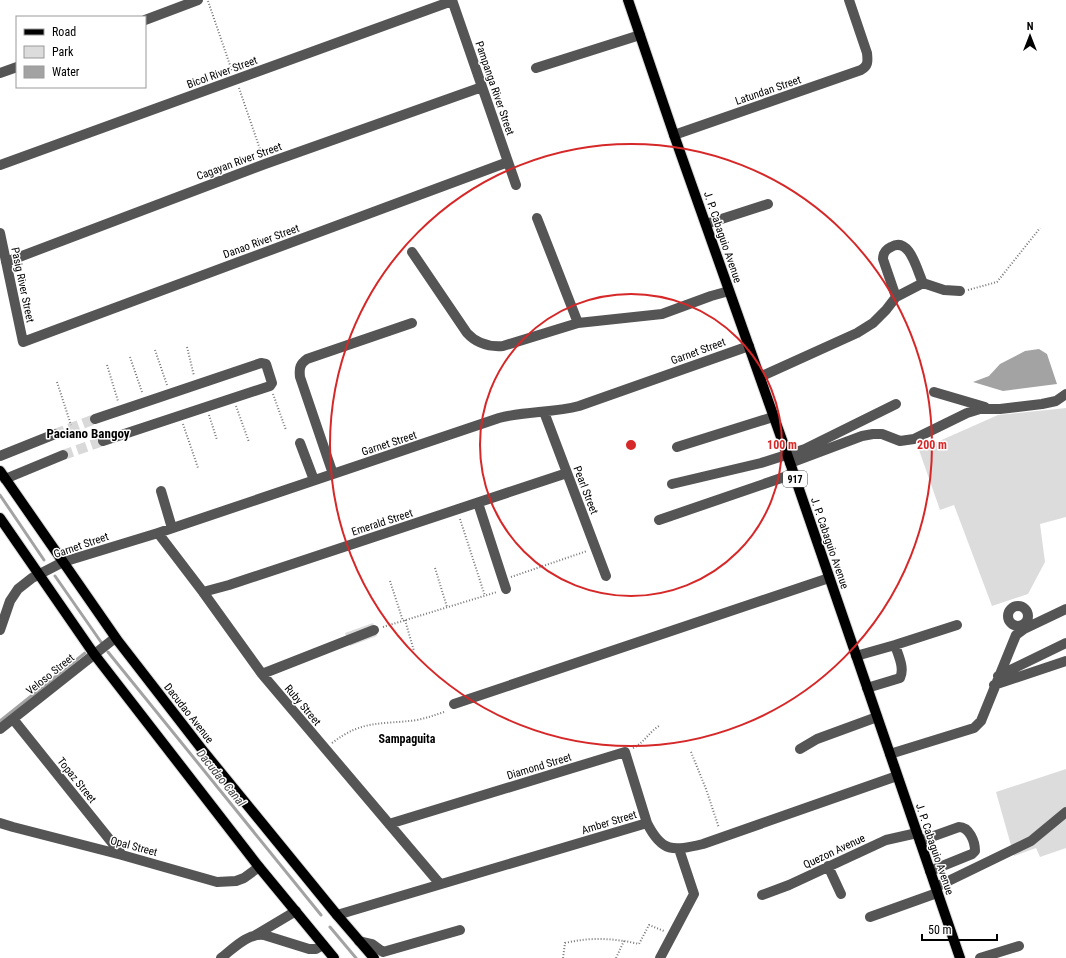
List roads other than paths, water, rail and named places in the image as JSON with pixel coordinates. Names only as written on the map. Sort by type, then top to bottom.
[{"type":"main road","name":"J. P. Cabaguio Avenue","points":[[628,0],[674,135],[794,474],[960,958]]},
{"type":"main road","name":"Dacudao Avenue","points":[[2,475],[115,638],[204,752],[374,958]]},
{"type":"main road","points":[[0,518],[94,654],[259,867],[334,958]]},
{"type":"street","points":[[146,20],[198,0]]},
{"type":"street","name":"Latundan Street","points":[[674,135],[866,67],[868,64],[867,53],[849,0]]},
{"type":"street","name":"Pampanga River Street","points":[[452,1],[516,185]]},
{"type":"street","name":"Bicol River Street","points":[[0,165],[452,1]]},
{"type":"street","points":[[536,68],[640,35]]},
{"type":"street","points":[[0,73],[16,67]]},
{"type":"street","name":"Cagayan River Street","points":[[6,262],[258,167],[482,87]]},
{"type":"street","name":"Danao River Street","points":[[23,342],[508,162]]},
{"type":"street","points":[[706,224],[768,204]]},
{"type":"street","points":[[537,218],[578,323]]},
{"type":"street","name":"Pasig River Street","points":[[0,233],[23,342]]},
{"type":"street","points":[[896,297],[883,259],[883,254],[898,244],[904,246],[912,253],[917,271],[923,283],[944,290],[960,292]]},
{"type":"street","points":[[412,252],[467,334],[474,340],[492,347],[503,346],[578,323],[662,314],[711,296],[729,292]]},
{"type":"street","points":[[760,377],[857,333],[873,323],[896,297],[923,283]]},
{"type":"street","points":[[333,474],[300,377],[299,370],[301,363],[307,359],[412,323]]},
{"type":"street","name":"Garnet Street","points":[[0,630],[10,601],[18,588],[32,578],[63,562],[158,533],[499,418],[579,406],[749,346]]},
{"type":"street","points":[[95,419],[263,363],[267,366],[272,380],[270,386],[103,441]]},
{"type":"street","points":[[934,392],[989,408],[1000,409],[1056,401],[1066,394]]},
{"type":"street","points":[[788,459],[896,404]]},
{"type":"street","points":[[672,484],[761,463],[788,459],[862,436],[882,434],[900,440],[914,439],[967,413],[989,408]]},
{"type":"street","name":"Pearl Street","points":[[544,412],[606,576]]},
{"type":"street","points":[[677,447],[773,417]]},
{"type":"street","points":[[0,456],[55,434]]},
{"type":"street","points":[[300,443],[314,480]]},
{"type":"street","points":[[2,475],[63,455]]},
{"type":"street","name":"Emerald Street","points":[[203,592],[229,585],[567,473]]},
{"type":"street","points":[[659,520],[794,474]]},
{"type":"street","points":[[162,491],[172,528]]},
{"type":"street","points":[[478,503],[504,585]]},
{"type":"street","name":"Ruby Street","points":[[158,533],[262,674],[440,884]]},
{"type":"street","points":[[454,704],[829,578]]},
{"type":"street","points":[[890,754],[974,728],[981,721],[1016,635],[1023,627],[1066,609]]},
{"type":"street","points":[[856,656],[957,625]]},
{"type":"street","points":[[262,674],[374,630]]},
{"type":"street","name":"Veloso Street","points":[[0,729],[115,638]]},
{"type":"street","points":[[996,681],[1066,643]]},
{"type":"street","points":[[867,688],[900,678],[902,668],[895,645]]},
{"type":"street","points":[[996,681],[1066,661]]},
{"type":"street","points":[[800,749],[817,739],[877,717]]},
{"type":"street","name":"Topaz Street","points":[[13,719],[122,855]]},
{"type":"street","name":"Diamond Street","points":[[389,824],[625,752],[647,823]]},
{"type":"street","points":[[660,958],[694,894],[679,849],[703,844],[897,776]]},
{"type":"street","points":[[870,917],[936,890],[1031,841],[1066,812]]},
{"type":"street","name":"Opal Street","points":[[0,823],[217,882],[236,881],[244,878],[259,867]]},
{"type":"street","name":"Amber Street","points":[[337,915],[647,823],[657,840],[663,845],[679,849]]},
{"type":"street","name":"Quezon Avenue","points":[[762,896],[886,840],[918,837],[959,827],[968,829],[975,846],[975,851],[972,854],[930,871]]},
{"type":"street","points":[[828,866],[841,894]]},
{"type":"street","points":[[221,958],[244,941],[296,911]]},
{"type":"street","points":[[360,941],[372,944],[383,952],[460,930]]},
{"type":"street","points":[[254,936],[264,935],[309,949],[316,949],[323,945]]},
{"type":"street","points":[[980,958],[1019,946]]},
{"type":"water","points":[[1039,349],[1047,354],[1057,384],[1003,391],[973,382],[989,376],[1000,364],[1025,351]]},
{"type":"waterway","name":"Dacudao Canal","points":[[0,495],[44,560]]},
{"type":"waterway","name":"Dacudao Canal","points":[[55,576],[101,642]]},
{"type":"waterway","name":"Dacudao Canal","points":[[108,652],[321,915]]},
{"type":"waterway","points":[[0,721],[85,653]]},
{"type":"waterway","name":"Dacudao Canal","points":[[330,927],[356,958]]},
{"type":"tunnel","points":[[55,434],[95,419]]},
{"type":"tunnel","points":[[63,455],[103,441]]},
{"type":"district","name":"Paciano Bangoy","points":[[88,433]]},
{"type":"district","name":"Sampaguita","points":[[407,739]]}]
